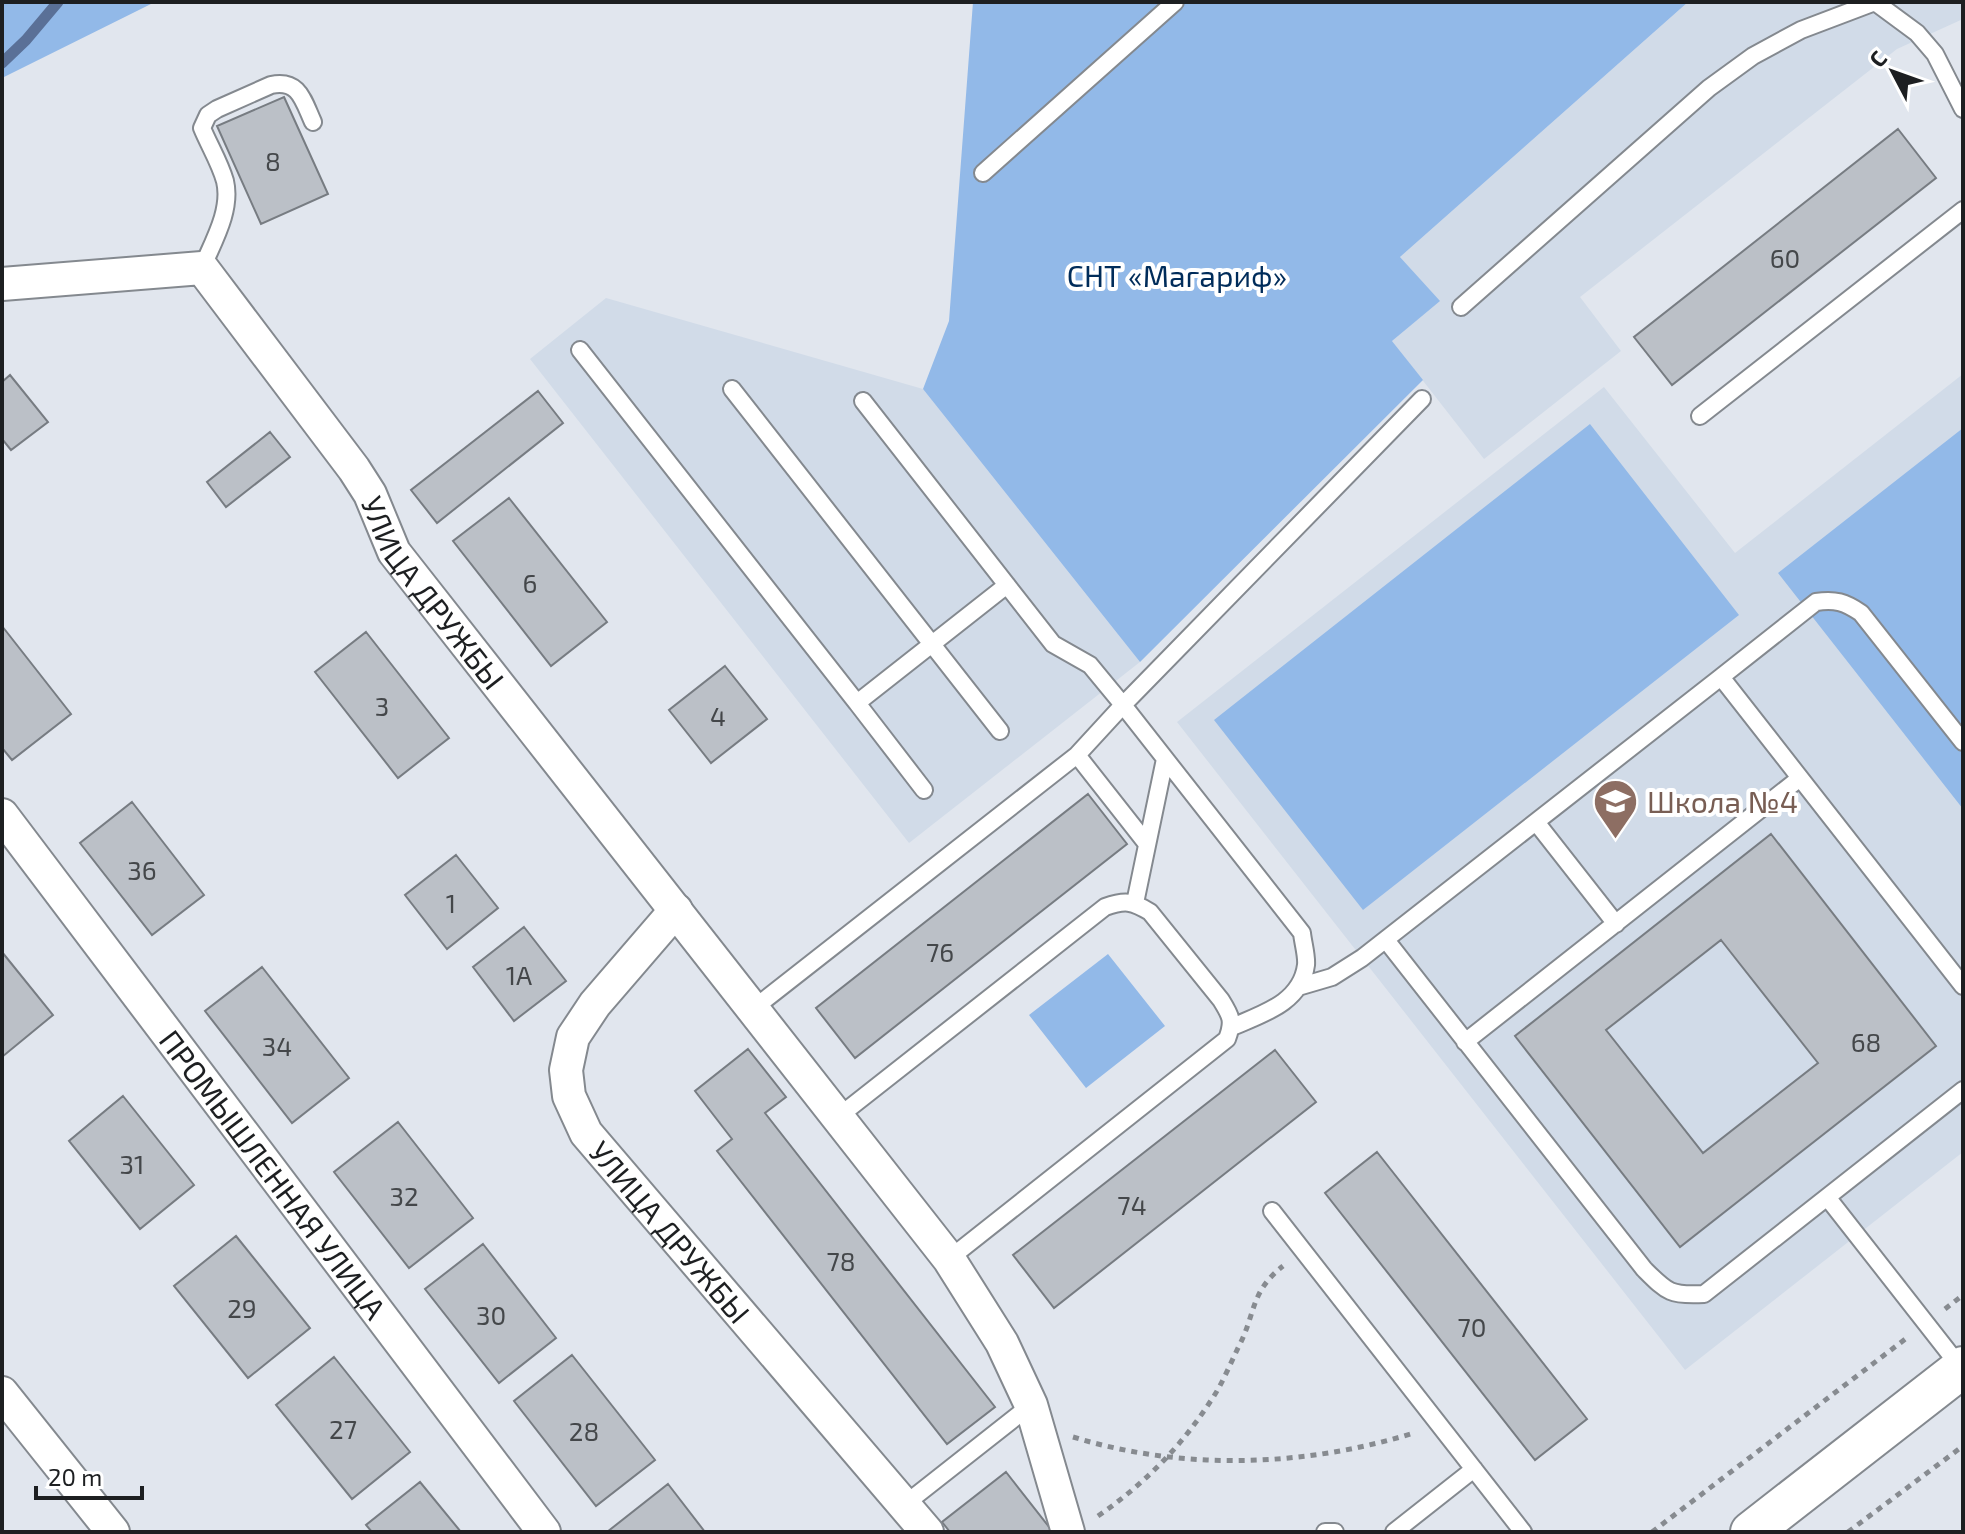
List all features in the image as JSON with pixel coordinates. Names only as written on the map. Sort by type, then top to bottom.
[{"type":"street","points":[[2,284],[202,268]]},
{"type":"street","name":"УЛИЦА ДРУЖБЫ","points":[[202,268],[362,481],[379,512],[394,552],[949,1259],[1002,1343],[1078,1528]]},
{"type":"street","name":"ПРОМЫШЛЕННАЯ УЛИЦА","points":[[2,815],[544,1532]]},
{"type":"street","name":"УЛИЦА ДРУЖБЫ","points":[[676,910],[595,1004],[573,1037],[566,1070],[569,1096],[586,1133],[927,1532]]},
{"type":"street","points":[[1751,1532],[1962,1368]]},
{"type":"street","points":[[2,1393],[109,1527]]},
{"type":"lane","points":[[983,173],[1175,2]]},
{"type":"lane","points":[[1461,307],[1709,88],[1753,56],[1801,30],[1875,2],[1917,33],[1935,54],[1962,106]]},
{"type":"lane","points":[[202,268],[223,214],[226,191],[224,178],[202,128],[208,115],[281,83],[290,84],[301,94],[313,122]]},
{"type":"lane","points":[[1700,416],[1963,210]]},
{"type":"lane","points":[[580,350],[924,790]]},
{"type":"lane","points":[[732,389],[1000,731]]},
{"type":"lane","points":[[753,1009],[1077,755],[1422,399]]},
{"type":"lane","points":[[863,401],[1053,644],[1094,668],[1302,933],[1306,964],[1298,987],[1281,1005],[1232,1027]]},
{"type":"lane","points":[[857,703],[1007,585]]},
{"type":"lane","points":[[1298,987],[1319,982],[1345,970],[1386,940],[1816,602],[1831,600],[1846,603],[1861,613],[1963,742]]},
{"type":"lane","points":[[1721,677],[1963,986]]},
{"type":"lane","points":[[1077,755],[1147,844]]},
{"type":"lane","points":[[1135,903],[1165,759]]},
{"type":"lane","points":[[1465,1042],[1800,778]]},
{"type":"lane","points":[[1536,822],[1616,924]]},
{"type":"lane","points":[[838,1117],[1105,907],[1119,902],[1135,903],[1150,912],[1221,1000],[1231,1014],[1232,1027],[1227,1039],[949,1259]]},
{"type":"lane","points":[[1386,940],[1644,1269],[1665,1290],[1682,1295],[1704,1294],[1963,1090]]},
{"type":"lane","points":[[1827,1197],[1962,1368]]},
{"type":"lane","points":[[1272,1211],[1523,1532]]},
{"type":"lane","points":[[904,1505],[1034,1415]]},
{"type":"lane","points":[[1394,1532],[1474,1469]]},
{"type":"lane","points":[[1325,1532],[1335,1532]]},
{"type":"path","points":[[1078,1528],[1123,1500],[1169,1457],[1212,1400],[1244,1337],[1258,1292],[1270,1276],[1302,1251]]},
{"type":"path","points":[[1652,1532],[1963,1295]]},
{"type":"path","points":[[1034,1415],[1102,1446],[1169,1457],[1237,1462],[1306,1458],[1374,1446],[1440,1425]]},
{"type":"path","points":[[1848,1532],[1963,1446]]},
{"type":"shaded area","points":[[1688,2],[1963,2],[1963,19],[1897,49],[1580,297],[1621,351],[1484,459],[1392,341],[1439,301],[1400,257]]},
{"type":"shaded area","points":[[606,298],[923,389],[1140,662],[909,843],[530,359]]},
{"type":"shaded area","name":"Школа №4","points":[[1963,374],[1963,1152],[1685,1370],[1177,722],[1604,387],[1735,553]]},
{"type":"green space","points":[[2,2],[155,2],[2,78]]},
{"type":"green space","name":"СНТ «Магариф»","points":[[973,2],[1688,2],[1400,257],[1440,301],[1392,341],[1423,380],[1140,662],[923,389],[949,321]]},
{"type":"green space","points":[[1590,424],[1739,615],[1363,910],[1214,720]]},
{"type":"green space","points":[[1963,428],[1963,809],[1778,573]]},
{"type":"green space","points":[[1108,954],[1165,1026],[1086,1088],[1029,1015]]},
{"type":"building","points":[[284,97],[328,194],[261,224],[217,126]]},
{"type":"building","points":[[1898,129],[1936,178],[1672,385],[1634,337]]},
{"type":"building","points":[[10,375],[48,422],[11,450],[2,439],[2,382]]},
{"type":"building","points":[[538,391],[563,423],[437,523],[411,490]]},
{"type":"building","points":[[270,432],[290,457],[226,507],[207,482]]},
{"type":"building","points":[[509,498],[607,622],[551,666],[453,541]]},
{"type":"building","points":[[2,626],[71,714],[12,760],[2,748]]},
{"type":"building","points":[[366,632],[449,738],[398,778],[315,672]]},
{"type":"building","points":[[725,666],[767,719],[711,763],[669,710]]},
{"type":"building","points":[[1088,794],[1127,844],[855,1058],[816,1008]]},
{"type":"building","points":[[132,802],[204,895],[152,935],[80,843]]},
{"type":"building","points":[[1771,834],[1936,1046],[1680,1247],[1515,1036]],"holes":[[[1721,940],[1818,1063],[1703,1153],[1606,1030]]]},
{"type":"building","points":[[456,855],[498,908],[447,949],[405,895]]},
{"type":"building","points":[[524,927],[566,981],[514,1021],[473,967]]},
{"type":"building","points":[[2,952],[53,1015],[2,1057]]},
{"type":"building","points":[[262,967],[349,1078],[292,1123],[205,1011]]},
{"type":"building","points":[[748,1049],[786,1097],[765,1113],[995,1407],[947,1444],[717,1151],[732,1139],[695,1091]]},
{"type":"building","points":[[1275,1050],[1316,1102],[1054,1308],[1013,1255]]},
{"type":"building","points":[[123,1096],[194,1185],[140,1229],[69,1141]]},
{"type":"building","points":[[398,1122],[473,1218],[409,1268],[334,1172]]},
{"type":"building","points":[[1377,1152],[1587,1419],[1535,1460],[1325,1193]]},
{"type":"building","points":[[236,1236],[310,1328],[248,1378],[174,1286]]},
{"type":"building","points":[[483,1244],[556,1338],[499,1383],[425,1289]]},
{"type":"building","points":[[572,1355],[655,1460],[596,1506],[514,1401]]},
{"type":"building","points":[[334,1357],[410,1452],[352,1499],[276,1405]]},
{"type":"building","points":[[1006,1472],[1053,1532],[950,1532],[942,1522]]},
{"type":"building","points":[[420,1482],[461,1532],[372,1532],[366,1525]]},
{"type":"building","points":[[668,1484],[705,1532],[607,1532]]},
{"type":"waterway","points":[[2,63],[58,2]]},
{"type":"place","name":"Школа №4","points":[[1616,840]]}]
